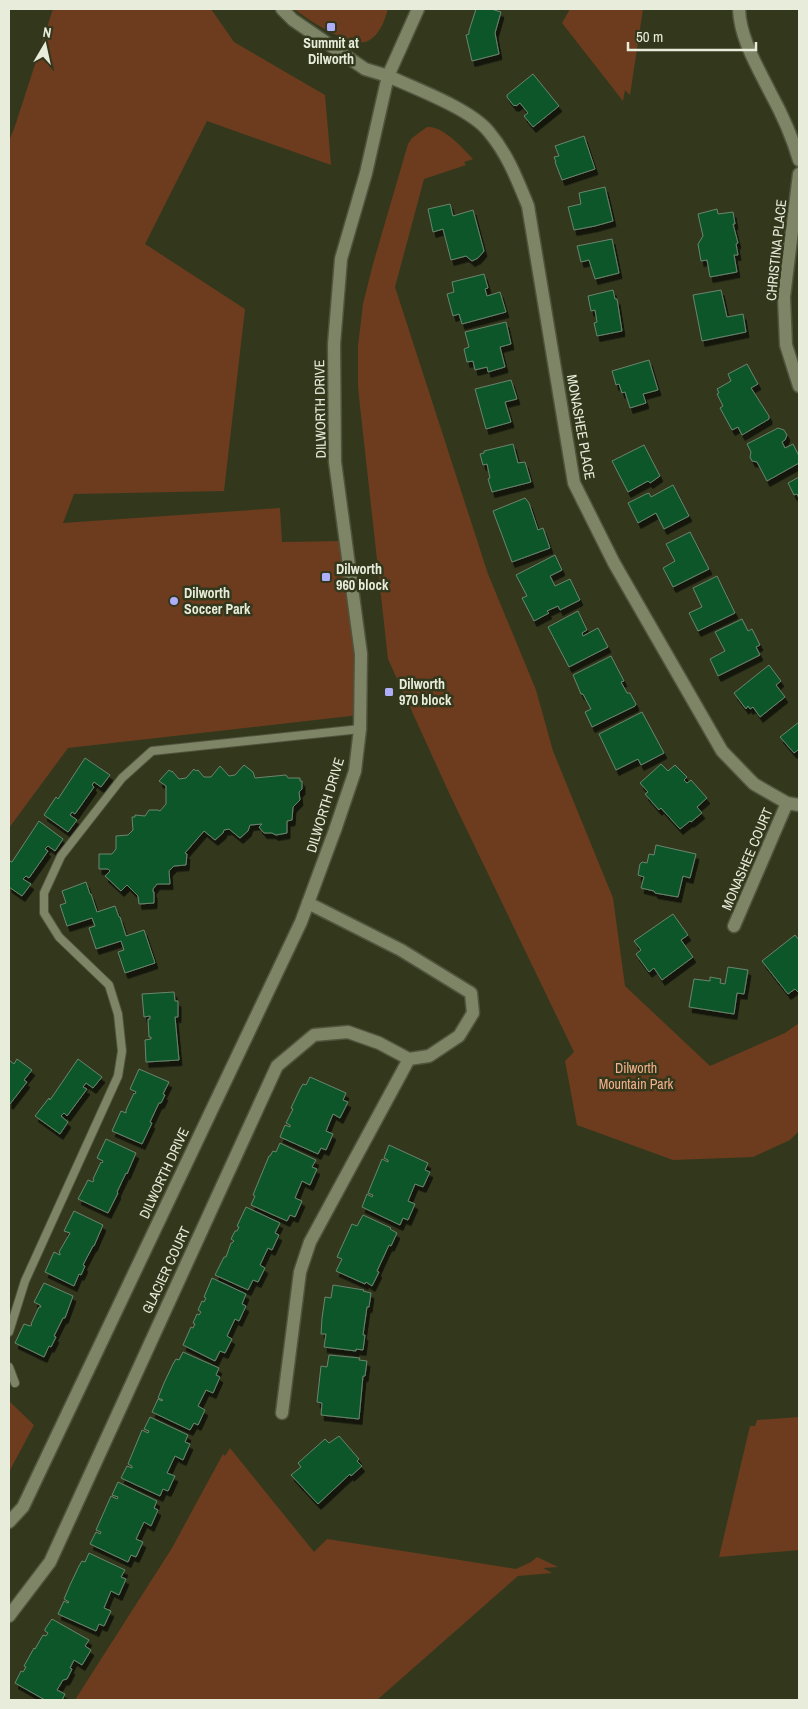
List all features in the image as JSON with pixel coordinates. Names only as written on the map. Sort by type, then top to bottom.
[{"type":"street","name":"MONASHEE PLACE","points":[[282,9],[293,20],[366,69],[388,76],[461,110],[488,130],[512,166],[528,206],[574,483],[614,563],[722,751],[754,784],[793,804]]},
{"type":"street","name":"DILWORTH DRIVE","points":[[9,1522],[23,1507],[301,922],[355,771],[360,729],[361,654],[336,462],[334,344],[342,260],[366,173],[388,76],[418,9]]},
{"type":"street","points":[[739,9],[739,22],[755,63],[791,134],[799,160]]},
{"type":"street","name":"CHRISTINA PLACE","points":[[799,174],[784,297],[786,345],[799,386]]},
{"type":"street","name":"MONASHEE COURT","points":[[734,926],[793,804]]},
{"type":"street","points":[[282,1413],[300,1272],[310,1242],[409,1059],[428,1056],[458,1036],[473,1013],[472,993],[401,950],[308,903]]},
{"type":"street","name":"GLACIER COURT","points":[[9,1616],[50,1562],[278,1066],[314,1036],[348,1032],[379,1043],[409,1059]]},
{"type":"lane","points":[[9,1332],[25,1281],[118,1076],[122,1051],[118,1014],[109,985],[58,937],[44,913],[44,893],[62,856],[122,778],[152,751],[360,729]]},
{"type":"lane","points":[[9,1367],[15,1383]]},
{"type":"green space","points":[[53,9],[211,9],[234,42],[325,95],[331,165],[207,121],[145,244],[245,309],[224,491],[74,494],[63,523],[280,508],[282,542],[346,541],[359,675],[359,715],[68,748],[9,828],[9,141]]},
{"type":"green space","points":[[294,9],[388,9],[376,35],[368,41],[361,42],[352,41],[330,32]]},
{"type":"green space","points":[[570,9],[643,9],[630,95],[625,90],[623,101],[562,23]]},
{"type":"green space","name":"Dilworth Mountain Park","points":[[427,127],[433,127],[446,133],[473,159],[464,162],[466,165],[424,179],[395,287],[488,574],[536,690],[553,751],[613,898],[625,986],[710,1066],[785,1033],[799,1023],[799,1131],[790,1140],[753,1157],[673,1160],[577,1125],[565,1061],[574,1052],[451,797],[388,659],[358,386],[358,346],[363,304],[408,144],[412,138]]},
{"type":"green space","points":[[9,1401],[34,1425],[9,1472]]},
{"type":"green space","points":[[799,1417],[799,1550],[719,1557],[750,1426],[755,1426],[757,1420]]},
{"type":"green space","points":[[230,1448],[314,1552],[327,1539],[516,1569],[537,1557],[558,1567],[543,1568],[552,1573],[518,1576],[377,1700],[75,1700],[172,1548],[223,1454],[225,1456]]},
{"type":"building","points":[[476,9],[491,9],[501,12],[495,33],[499,54],[472,61],[466,35],[469,34]]},
{"type":"building","points":[[533,74],[559,106],[533,127],[524,116],[528,113],[520,103],[514,106],[507,95]]},
{"type":"building","points":[[584,136],[595,169],[562,180],[555,162],[554,157],[559,156],[555,146]]},
{"type":"building","points":[[605,187],[613,221],[574,230],[568,207],[581,204],[579,193]]},
{"type":"building","points":[[450,204],[453,216],[473,210],[484,251],[478,258],[472,261],[466,256],[451,260],[443,229],[433,232],[428,209]]},
{"type":"building","points":[[717,209],[718,214],[733,212],[735,224],[733,224],[738,243],[736,244],[738,255],[734,255],[737,272],[710,277],[707,260],[701,261],[698,244],[703,236],[698,214]]},
{"type":"building","points":[[612,239],[619,273],[595,279],[589,260],[581,262],[577,246]]},
{"type":"building","points":[[484,274],[488,288],[485,289],[487,296],[500,292],[506,312],[462,324],[459,314],[453,316],[447,294],[454,292],[452,282]]},
{"type":"building","points":[[613,290],[615,299],[617,299],[622,331],[597,336],[594,323],[597,322],[595,310],[591,311],[588,296]]},
{"type":"building","points":[[721,290],[727,317],[743,314],[746,332],[702,341],[693,295]]},
{"type":"building","points":[[506,322],[511,344],[500,347],[505,367],[488,372],[487,367],[475,370],[473,361],[467,362],[464,349],[469,347],[465,332]]},
{"type":"building","points":[[649,360],[658,390],[643,394],[646,403],[630,408],[625,392],[622,393],[619,384],[616,385],[612,371]]},
{"type":"building","points":[[747,364],[758,384],[751,388],[769,416],[769,419],[742,435],[738,427],[732,430],[720,408],[723,406],[717,394],[719,393],[717,389],[731,381],[728,374]]},
{"type":"building","points":[[511,380],[517,399],[505,402],[511,422],[486,429],[475,389]]},
{"type":"building","points":[[778,428],[784,430],[787,435],[782,442],[785,448],[793,444],[799,456],[799,463],[767,481],[757,462],[752,461],[750,457],[751,452],[747,444]]},
{"type":"building","points":[[513,444],[518,463],[525,462],[531,482],[492,492],[488,479],[490,478],[487,464],[483,465],[480,454],[484,453],[484,451]]},
{"type":"building","points":[[644,445],[660,476],[650,483],[648,481],[628,492],[612,461]]},
{"type":"building","points":[[799,477],[799,498],[797,494],[794,495],[788,483]]},
{"type":"building","points":[[673,485],[689,516],[664,529],[656,513],[638,523],[628,503],[649,493],[651,497]]},
{"type":"building","points":[[525,498],[529,503],[538,530],[543,528],[550,548],[512,562],[493,511]]},
{"type":"building","points":[[690,532],[709,569],[673,587],[663,568],[675,561],[666,544]]},
{"type":"building","points":[[555,555],[562,570],[550,576],[555,586],[570,579],[580,600],[560,610],[558,606],[547,611],[549,613],[534,621],[522,598],[527,596],[516,575]]},
{"type":"building","points":[[717,576],[735,613],[698,631],[689,613],[702,607],[693,588]]},
{"type":"building","points":[[578,611],[587,630],[582,633],[583,636],[598,628],[608,647],[569,667],[548,627]]},
{"type":"building","points":[[742,619],[748,631],[752,629],[760,645],[756,647],[760,655],[718,676],[710,659],[725,651],[715,632]]},
{"type":"building","points":[[611,656],[624,681],[621,682],[636,704],[592,727],[585,712],[591,709],[583,694],[581,694],[573,675]]},
{"type":"building","points":[[769,665],[781,681],[776,685],[785,697],[760,717],[753,707],[750,709],[748,706],[746,709],[734,693]]},
{"type":"building","points":[[642,712],[664,753],[641,765],[638,759],[616,770],[599,734]]},
{"type":"building","points":[[799,722],[799,752],[798,750],[794,753],[780,737]]},
{"type":"building","points":[[85,758],[110,775],[101,787],[94,782],[92,785],[94,787],[75,814],[72,812],[70,815],[77,820],[68,832],[44,815],[56,797],[58,799]]},
{"type":"building","points":[[661,764],[668,771],[675,765],[687,777],[684,780],[687,783],[691,780],[707,798],[697,807],[702,813],[680,829],[645,794],[648,792],[640,783]]},
{"type":"building","points":[[244,765],[253,772],[255,778],[286,775],[288,778],[300,778],[300,781],[302,781],[302,789],[299,792],[300,800],[293,807],[292,820],[287,821],[287,833],[276,835],[264,833],[259,827],[262,824],[250,825],[248,831],[240,838],[229,829],[224,830],[215,840],[204,831],[185,853],[187,854],[186,865],[174,866],[169,871],[170,884],[157,884],[153,889],[154,903],[139,904],[138,896],[127,885],[121,891],[105,876],[110,871],[108,869],[99,869],[99,854],[112,854],[116,849],[116,836],[128,835],[133,830],[132,817],[135,817],[135,815],[145,816],[149,810],[160,811],[166,804],[166,786],[159,781],[169,770],[179,779],[186,778],[194,769],[198,770],[204,777],[211,777],[220,766],[229,776],[235,775]]},
{"type":"building","points":[[39,821],[63,839],[55,851],[48,846],[45,849],[48,851],[29,878],[26,876],[23,879],[31,884],[22,896],[9,887],[9,863],[10,861],[12,862]]},
{"type":"building","points":[[656,845],[696,854],[690,878],[683,876],[678,897],[655,893],[654,891],[641,888],[644,877],[638,875],[640,864],[642,862],[647,863],[649,854],[654,855]]},
{"type":"building","points":[[86,882],[97,912],[115,906],[126,936],[144,930],[155,963],[125,973],[118,952],[124,950],[121,941],[96,949],[89,928],[95,926],[92,918],[67,926],[60,905],[66,903],[62,891]]},
{"type":"building","points":[[673,914],[688,935],[681,940],[693,957],[662,980],[654,968],[649,972],[636,954],[641,950],[634,941]]},
{"type":"building","points":[[795,935],[799,940],[799,993],[795,989],[788,994],[762,961]]},
{"type":"building","points":[[728,967],[748,970],[744,994],[737,993],[734,1014],[689,1007],[694,979],[710,981],[710,977],[721,979],[720,983],[725,984]]},
{"type":"building","points":[[174,992],[175,1001],[178,1001],[178,1017],[175,1017],[179,1060],[146,1062],[145,1040],[151,1039],[149,1037],[148,1019],[150,1019],[150,1016],[144,1017],[142,994]]},
{"type":"building","points":[[17,1059],[32,1070],[24,1080],[27,1082],[10,1104],[9,1060],[14,1064]]},
{"type":"building","points":[[78,1059],[102,1077],[93,1088],[86,1083],[83,1087],[87,1089],[67,1116],[64,1113],[61,1116],[68,1122],[60,1134],[35,1116],[49,1098],[50,1100]]},
{"type":"building","points":[[139,1069],[169,1082],[163,1094],[165,1095],[150,1122],[152,1123],[142,1144],[112,1131],[121,1111],[126,1113],[136,1092],[130,1089]]},
{"type":"building","points":[[310,1077],[346,1093],[343,1100],[348,1102],[340,1118],[333,1114],[326,1131],[333,1134],[326,1150],[321,1148],[318,1154],[280,1137],[285,1125],[290,1127],[286,1123],[293,1109],[291,1108],[303,1084],[306,1085]]},
{"type":"building","points":[[106,1139],[136,1153],[108,1213],[78,1199],[88,1180],[93,1182],[103,1161],[97,1158]]},
{"type":"building","points":[[280,1143],[316,1160],[312,1167],[317,1169],[310,1185],[302,1181],[295,1198],[302,1201],[295,1217],[290,1215],[287,1221],[251,1205],[255,1196],[253,1195],[269,1156],[273,1151],[276,1152]]},
{"type":"building","points":[[389,1145],[428,1163],[425,1170],[430,1172],[423,1187],[415,1184],[408,1201],[415,1204],[408,1220],[403,1218],[400,1225],[362,1207],[367,1194],[372,1197],[373,1195],[368,1193],[382,1159],[388,1162],[384,1158]]},
{"type":"building","points":[[246,1207],[280,1223],[275,1233],[279,1235],[272,1250],[268,1248],[260,1265],[265,1268],[258,1282],[253,1280],[248,1290],[215,1275],[224,1257],[226,1257],[231,1243],[234,1241],[231,1239],[239,1227],[237,1226]]},
{"type":"building","points":[[74,1211],[103,1225],[83,1265],[85,1266],[81,1275],[79,1274],[74,1286],[45,1272],[54,1252],[60,1255],[59,1252],[70,1233],[64,1231]]},
{"type":"building","points":[[363,1215],[391,1228],[397,1233],[391,1246],[389,1245],[372,1286],[336,1271],[342,1259],[337,1257],[352,1224],[357,1226]]},
{"type":"building","points":[[212,1278],[246,1294],[242,1304],[246,1306],[239,1321],[235,1319],[227,1336],[232,1339],[225,1353],[220,1351],[215,1361],[183,1345],[191,1327],[193,1328],[195,1324],[193,1323],[197,1314],[199,1315],[201,1312],[198,1310],[202,1301],[204,1302],[206,1298],[204,1297]]},
{"type":"building","points":[[44,1283],[73,1296],[65,1318],[63,1318],[54,1336],[56,1337],[44,1357],[15,1343],[24,1324],[32,1325],[39,1307],[41,1307],[34,1302]]},
{"type":"building","points":[[333,1285],[371,1293],[363,1335],[365,1335],[363,1350],[356,1349],[356,1351],[324,1347],[326,1334],[321,1334],[325,1297],[331,1298]]},
{"type":"building","points":[[183,1352],[219,1368],[216,1375],[220,1377],[213,1393],[206,1390],[198,1406],[205,1410],[198,1425],[194,1423],[190,1430],[152,1412],[158,1399],[163,1400],[158,1398],[164,1383],[176,1359],[179,1360]]},
{"type":"building","points":[[329,1355],[360,1358],[359,1360],[367,1361],[365,1376],[363,1376],[359,1419],[321,1415],[322,1403],[317,1402],[321,1366],[327,1367]]},
{"type":"building","points":[[150,1417],[188,1435],[185,1442],[190,1444],[183,1460],[175,1456],[167,1473],[175,1476],[168,1491],[163,1489],[160,1496],[121,1478],[127,1466],[132,1468],[128,1464],[142,1430],[148,1433],[149,1431],[144,1429]]},
{"type":"building","points":[[339,1436],[359,1459],[357,1461],[362,1466],[351,1476],[350,1474],[318,1504],[291,1475],[301,1467],[298,1463],[325,1439],[329,1443]]},
{"type":"building","points":[[118,1482],[157,1501],[154,1508],[158,1510],[151,1526],[144,1522],[136,1539],[143,1542],[136,1557],[131,1555],[128,1562],[90,1544],[96,1532],[100,1534],[101,1532],[96,1530],[111,1496],[117,1499],[118,1497],[112,1495]]},
{"type":"building","points":[[89,1553],[125,1570],[121,1577],[126,1579],[119,1595],[111,1591],[104,1608],[111,1611],[104,1626],[99,1624],[96,1631],[58,1614],[64,1601],[69,1602],[64,1599],[79,1566],[82,1561],[85,1562]]},
{"type":"building","points":[[52,1619],[89,1640],[85,1646],[91,1650],[82,1665],[74,1660],[67,1679],[63,1680],[57,1690],[65,1694],[62,1700],[45,1700],[15,1683],[21,1671],[23,1672],[26,1667],[24,1666],[34,1648],[43,1635],[46,1636],[48,1633],[45,1629]]},
{"type":"place","name":"Summit at Dilworth","points":[[331,27]]},
{"type":"place","name":"Dilworth 960 block","points":[[326,577]]},
{"type":"place","name":"Dilworth Soccer Park","points":[[174,601]]},
{"type":"place","name":"Dilworth 970 block","points":[[389,692]]}]
